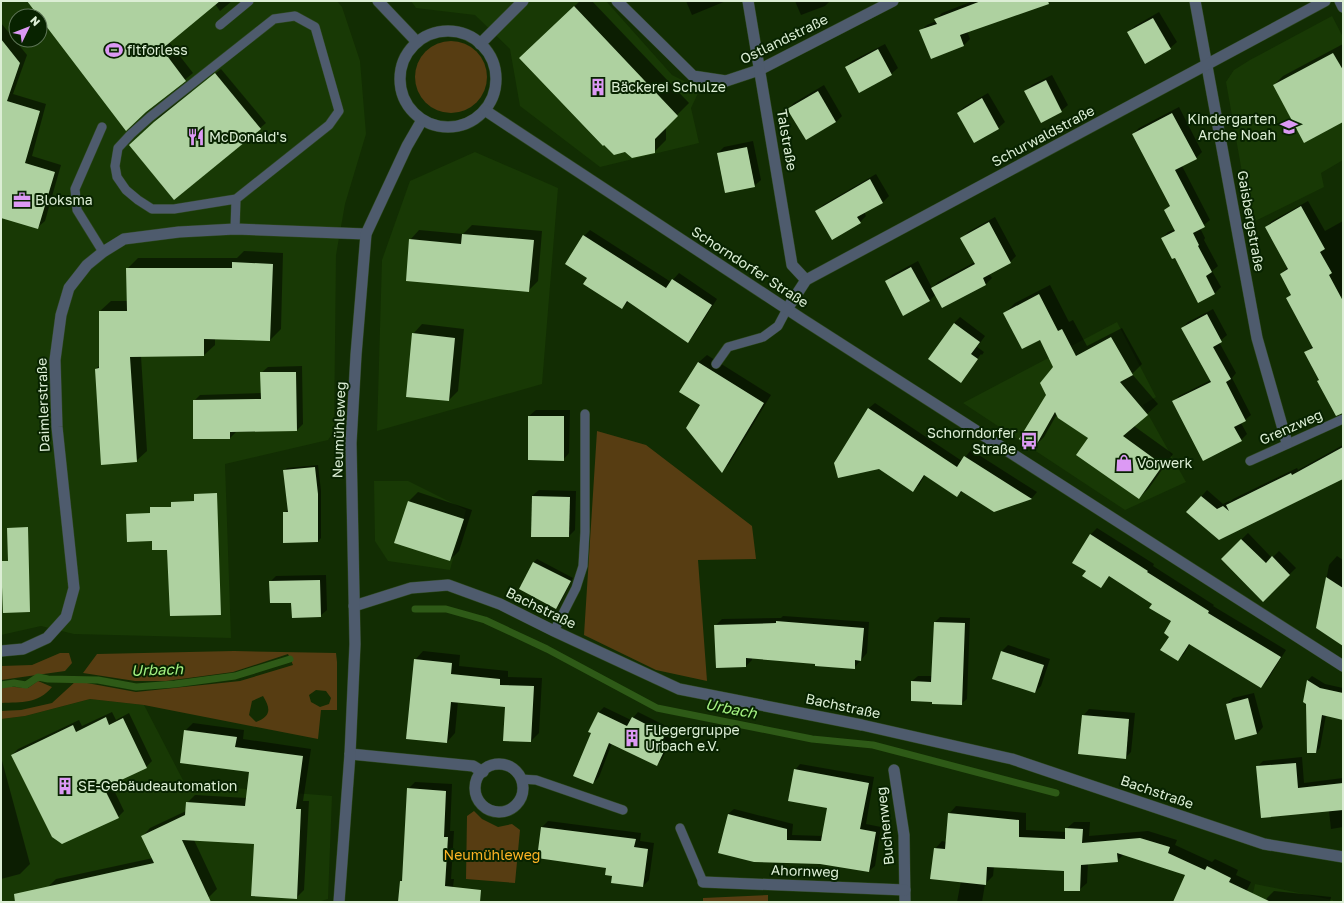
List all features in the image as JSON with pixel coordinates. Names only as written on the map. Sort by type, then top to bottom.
[{"type":"street","points":[[378,1],[416,42]]},
{"type":"street","points":[[480,44],[523,1]]},
{"type":"street","name":"Ostlandstraße","points":[[617,1],[692,76],[726,81],[759,70],[893,1]]},
{"type":"street","name":"Talstraße","points":[[748,1],[792,265],[806,280]]},
{"type":"street","name":"Gaisbergstraße","points":[[1195,1],[1256,338],[1288,443]]},
{"type":"street","name":"Schurwaldstraße","points":[[787,309],[806,280],[1325,1]]},
{"type":"street","points":[[1340,1],[1343,7]]},
{"type":"street","points":[[442,31],[459,32],[474,38],[480,44],[489,52],[497,71],[496,92],[486,111],[475,120],[462,126],[448,128],[434,126],[422,120],[411,110],[404,98],[400,84],[401,70],[405,57],[416,42],[427,36],[442,31]]},
{"type":"street","name":"Schorndorfer Straße","points":[[486,111],[787,309],[1343,666]]},
{"type":"street","name":"Neumühleweg","points":[[339,902],[350,754],[355,644],[351,444],[356,355],[366,234],[407,146],[422,120]]},
{"type":"street","name":"Daimlerstraße","points":[[1,651],[22,649],[46,638],[66,617],[74,588],[57,427],[55,360],[61,315],[69,288],[87,265],[102,252],[124,239],[179,232],[235,229],[366,234]]},
{"type":"street","name":"Bachstraße","points":[[354,606],[411,588],[448,585],[500,604],[554,631],[679,689],[862,725],[1012,759],[1264,844],[1340,859]]},
{"type":"street","points":[[350,754],[472,766],[482,772]]},
{"type":"street","points":[[504,765],[511,768],[521,779],[523,787],[519,802],[507,811],[492,811],[484,807],[476,794],[478,778],[482,772],[489,767],[504,765]]},
{"type":"street","name":"Buchenweg","points":[[894,770],[904,835],[905,902]]},
{"type":"street","name":"Ahornweg","points":[[703,882],[906,890]]},
{"type":"lane","points":[[220,24],[250,1]]},
{"type":"lane","points":[[235,229],[236,199],[329,125],[339,111],[315,27],[296,16],[274,19],[150,117],[118,148],[115,166],[117,177],[126,190],[152,209],[174,210],[236,199]]},
{"type":"lane","points":[[102,127],[75,189],[77,210],[102,252]]},
{"type":"lane","points":[[716,364],[728,347],[763,337],[778,326],[787,309]]},
{"type":"lane","points":[[554,631],[576,588],[583,566],[585,532],[585,414]]},
{"type":"lane","name":"Grenzweg","points":[[1250,461],[1343,419]]},
{"type":"lane","points":[[521,779],[536,780],[623,810]]},
{"type":"lane","points":[[680,828],[703,882]]},
{"type":"shaded area","points":[[1,1],[337,1],[342,7],[360,61],[366,134],[345,204],[336,255],[334,431],[328,440],[225,464],[231,638],[74,634],[41,626],[1,635]]},
{"type":"shaded area","points":[[411,1],[606,1],[672,75],[700,89],[691,108],[699,143],[600,167],[520,106],[510,49],[475,15],[416,8]]},
{"type":"shaded area","name":"Kindergarten Arche Noah","points":[[1332,16],[1343,37],[1343,160],[1321,173],[1324,187],[1251,223],[1226,82],[1234,70],[1250,60]]},
{"type":"shaded area","points":[[475,152],[558,188],[542,384],[377,431],[382,260],[410,181]]},
{"type":"shaded area","points":[[1117,322],[1156,397],[1143,405],[1186,482],[1125,510],[963,403]]},
{"type":"shaded area","points":[[374,481],[408,481],[466,510],[450,570],[388,561],[375,541]]},
{"type":"shaded area","points":[[90,699],[144,705],[185,784],[332,796],[328,899],[318,902],[1,902],[1,719],[25,716]]},
{"type":"shaded area","points":[[1255,884],[1333,900],[1333,902],[1251,902]]},
{"type":"green space","points":[[451,41],[465,44],[477,51],[484,63],[487,77],[484,91],[477,103],[465,110],[451,113],[437,110],[425,103],[418,91],[415,77],[418,63],[425,51],[437,44]]},
{"type":"green space","points":[[597,431],[646,445],[752,526],[756,559],[698,560],[707,681],[656,670],[584,635]]},
{"type":"green space","points":[[234,651],[336,653],[337,710],[321,710],[318,739],[144,705],[90,699],[25,716],[1,719],[1,711],[21,710],[52,703],[76,681],[136,692],[240,681],[293,665],[288,654],[233,672],[166,681],[135,681],[83,673],[97,654]],"holes":[[[316,690],[326,691],[331,698],[329,704],[320,707],[311,702],[309,695]],[[263,696],[268,712],[265,717],[256,722],[249,715],[252,701]]]},
{"type":"green space","points":[[60,653],[69,653],[72,663],[65,671],[1,680],[1,666],[32,665]]},
{"type":"green space","points":[[38,681],[52,687],[41,697],[23,702],[1,703],[1,686],[28,688]]},
{"type":"green space","name":"Neumühleweg","points":[[474,811],[482,819],[498,827],[512,824],[520,830],[515,883],[466,879],[467,816]]},
{"type":"green space","points":[[768,895],[768,902],[703,902],[703,898]]},
{"type":"building","name":"fitforless","points":[[27,1],[220,1],[162,49],[186,81],[146,112],[126,131],[48,29],[48,8],[32,8]]},
{"type":"building","points":[[981,1],[1048,1],[1049,4],[960,35],[964,46],[931,59],[919,30],[937,24],[934,19]]},
{"type":"building","name":"Bäckerei Schulze","points":[[574,6],[678,116],[655,139],[655,153],[632,158],[625,152],[614,155],[604,145],[603,146],[519,58]]},
{"type":"building","points":[[1153,18],[1171,49],[1145,64],[1127,32]]},
{"type":"building","points":[[1,39],[20,63],[7,101],[40,111],[25,163],[55,172],[38,229],[1,218]]},
{"type":"building","points":[[878,49],[892,75],[859,93],[845,67]]},
{"type":"building","points":[[1333,53],[1343,70],[1343,122],[1304,143],[1273,85]]},
{"type":"building","points":[[215,73],[261,129],[174,200],[129,145],[154,122]]},
{"type":"building","points":[[1046,80],[1062,112],[1041,123],[1024,91]]},
{"type":"building","points":[[818,91],[836,122],[806,140],[787,109]]},
{"type":"building","points":[[982,98],[999,129],[974,143],[957,113]]},
{"type":"building","points":[[1172,113],[1197,159],[1175,170],[1205,227],[1193,233],[1212,272],[1206,276],[1215,294],[1198,303],[1175,258],[1172,259],[1161,238],[1175,231],[1164,210],[1170,206],[1132,134]]},
{"type":"building","points":[[747,147],[755,187],[725,193],[717,153]]},
{"type":"building","points":[[870,179],[883,203],[857,217],[861,223],[832,240],[815,211]]},
{"type":"building","points":[[1301,206],[1325,249],[1320,252],[1332,273],[1329,275],[1343,301],[1343,413],[1336,416],[1317,381],[1319,380],[1304,352],[1313,348],[1286,298],[1291,295],[1280,274],[1288,269],[1265,227]]},
{"type":"building","points":[[989,222],[1011,263],[983,278],[986,285],[942,308],[931,288],[975,264],[960,238]]},
{"type":"building","points":[[462,234],[534,240],[529,292],[406,281],[409,239],[461,244]]},
{"type":"building","points":[[583,235],[666,288],[672,279],[712,305],[688,343],[627,301],[622,309],[583,284],[587,278],[565,264]]},
{"type":"building","points":[[232,262],[273,264],[270,341],[204,339],[204,356],[130,357],[137,462],[101,465],[95,369],[99,368],[99,311],[127,311],[126,268],[232,268]]},
{"type":"building","points":[[911,267],[930,301],[903,316],[885,281]]},
{"type":"building","points":[[1039,294],[1058,331],[1062,329],[1076,356],[1111,337],[1133,375],[1120,382],[1148,415],[1123,436],[1163,465],[1139,499],[1076,455],[1088,438],[1058,418],[1055,412],[1034,449],[1019,439],[1046,395],[1040,383],[1053,367],[1040,340],[1022,349],[1003,313]]},
{"type":"building","points":[[1207,314],[1222,342],[1213,347],[1231,379],[1226,382],[1246,421],[1234,427],[1242,441],[1203,461],[1172,401],[1211,382],[1181,328]]},
{"type":"building","points":[[954,323],[980,342],[971,354],[978,359],[961,383],[928,359]]},
{"type":"building","points":[[412,333],[455,338],[449,401],[406,397]]},
{"type":"building","points":[[698,362],[764,403],[722,473],[686,428],[700,405],[679,392]]},
{"type":"building","points":[[260,372],[296,372],[297,431],[230,432],[230,439],[193,439],[193,400],[261,399]]},
{"type":"building","points":[[868,408],[957,467],[964,456],[1032,499],[994,512],[961,491],[957,497],[924,475],[913,492],[879,469],[838,478],[834,463]]},
{"type":"building","points":[[528,416],[564,416],[564,461],[528,460]]},
{"type":"building","points":[[1343,447],[1343,479],[1219,540],[1186,512],[1201,496],[1217,509],[1223,506],[1229,511],[1226,505],[1291,473],[1292,475]]},
{"type":"building","points":[[315,467],[318,494],[318,542],[283,543],[283,512],[288,512],[283,470]]},
{"type":"building","points":[[217,493],[221,615],[170,616],[167,550],[152,550],[152,541],[127,542],[126,514],[150,513],[150,507],[171,507],[171,502],[194,501],[194,494]]},
{"type":"building","points":[[532,496],[570,497],[569,537],[531,537]]},
{"type":"building","points":[[408,501],[464,519],[450,561],[394,543]]},
{"type":"building","points":[[28,527],[30,612],[3,613],[1,561],[8,561],[7,528]]},
{"type":"building","points":[[1090,534],[1209,611],[1208,613],[1281,657],[1261,688],[1189,644],[1178,661],[1160,650],[1169,637],[1164,633],[1171,621],[1149,608],[1152,604],[1109,576],[1101,588],[1082,576],[1086,571],[1072,563]]},
{"type":"building","points":[[1241,539],[1266,563],[1272,556],[1290,575],[1263,602],[1221,559]]},
{"type":"building","points":[[533,562],[571,581],[556,609],[519,589]]},
{"type":"building","points":[[1326,577],[1343,588],[1343,646],[1316,628]]},
{"type":"building","points":[[320,580],[321,617],[292,618],[291,603],[270,603],[269,581]]},
{"type":"building","points":[[776,621],[864,628],[861,661],[855,660],[855,669],[746,658],[746,667],[716,668],[714,625],[776,623]]},
{"type":"building","points":[[934,622],[965,623],[962,705],[932,704],[932,702],[911,701],[911,681],[931,682]]},
{"type":"building","points":[[1001,651],[1044,665],[1035,693],[992,679]]},
{"type":"building","points":[[414,659],[452,663],[451,674],[500,679],[500,685],[534,686],[531,742],[503,741],[505,707],[451,702],[447,743],[406,739]]},
{"type":"building","points":[[1307,680],[1320,688],[1343,693],[1343,720],[1322,715],[1316,753],[1307,753],[1306,704],[1303,702]]},
{"type":"building","points":[[1248,698],[1257,734],[1235,740],[1226,704]]},
{"type":"building","name":"Fliegergruppe Urbach e.V.","points":[[598,712],[627,726],[632,717],[665,734],[662,742],[667,745],[657,766],[609,743],[593,784],[573,776],[591,733],[588,732]]},
{"type":"building","points":[[1082,715],[1129,719],[1126,759],[1078,754]]},
{"type":"building","name":"SE-Gebäudeautomation","points":[[106,717],[109,725],[123,718],[147,768],[104,788],[119,818],[62,844],[52,837],[11,755],[73,725],[76,732]]},
{"type":"building","points":[[184,730],[237,737],[235,747],[303,756],[296,809],[301,809],[297,899],[251,896],[254,844],[182,840],[211,902],[15,902],[14,894],[154,863],[141,836],[185,815],[186,802],[245,806],[249,772],[180,763]]},
{"type":"building","points":[[1296,763],[1298,788],[1343,783],[1343,810],[1261,818],[1256,766]]},
{"type":"building","points":[[794,769],[869,783],[860,829],[876,832],[869,872],[820,864],[754,862],[718,853],[728,814],[787,829],[787,840],[821,841],[827,808],[788,801]]},
{"type":"building","points":[[407,788],[446,791],[444,837],[448,837],[445,886],[481,890],[480,902],[398,902],[400,881],[402,881]]},
{"type":"building","points":[[948,813],[1019,820],[1019,837],[1065,839],[1065,828],[1083,829],[1082,843],[1140,838],[1170,847],[1168,853],[1205,870],[1207,866],[1231,878],[1229,882],[1271,902],[1173,902],[1185,875],[1117,853],[1118,862],[1081,865],[1080,891],[1064,891],[1064,871],[987,867],[986,885],[930,879],[934,848],[945,849]]},
{"type":"building","points":[[541,827],[636,839],[634,847],[648,849],[643,887],[611,883],[612,876],[605,875],[606,868],[537,858]]},
{"type":"waterway","name":"Urbach","points":[[415,609],[446,609],[485,620],[547,649],[657,708],[812,739],[873,745],[1056,793]]},
{"type":"waterway","name":"Urbach","points":[[1,685],[14,683],[26,685],[38,677],[48,679],[98,680],[136,687],[175,684],[235,676],[290,659]]},
{"type":"place","name":"fitforless","points":[[114,50]]},
{"type":"place","name":"Bäckerei Schulze","points":[[598,87]]},
{"type":"place","name":"Kindergarten Arche Noah","points":[[1289,127]]},
{"type":"place","name":"McDonald's","points":[[196,137]]},
{"type":"place","name":"Bloksma","points":[[22,200]]},
{"type":"place","name":"Schorndorfer Straße","points":[[1029,441]]},
{"type":"place","name":"Vorwerk","points":[[1124,463]]},
{"type":"place","name":"Fliegergruppe Urbach e.V.","points":[[632,738]]},
{"type":"place","name":"SE-Gebäudeautomation","points":[[65,786]]}]
